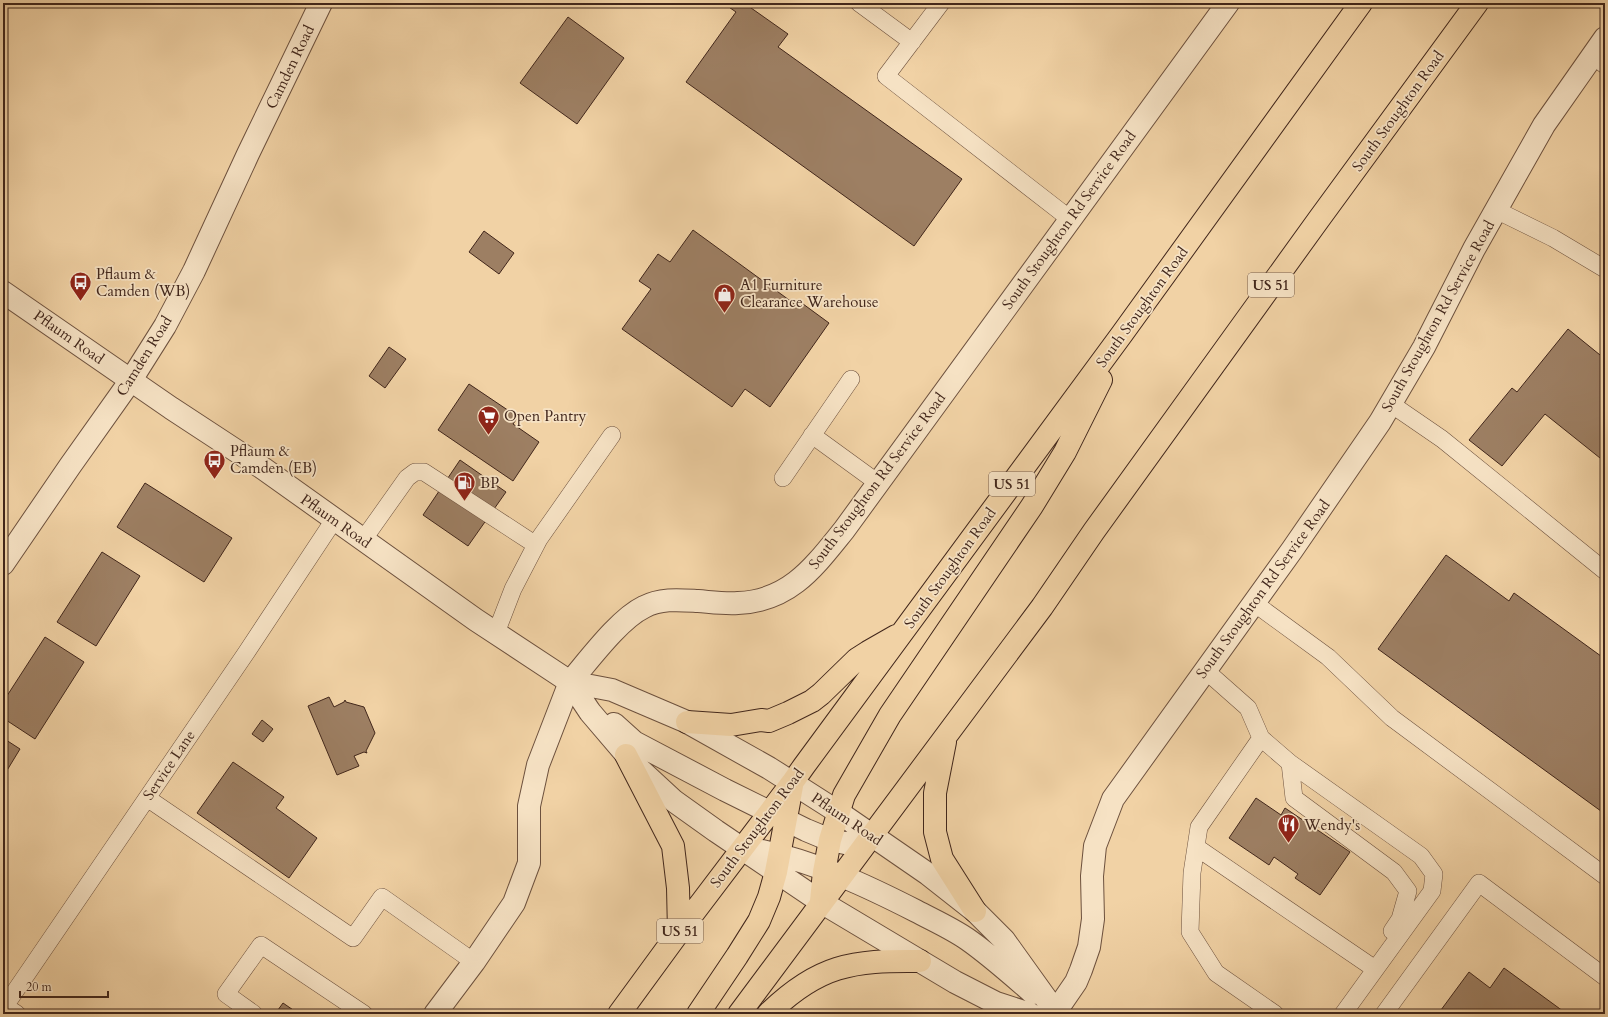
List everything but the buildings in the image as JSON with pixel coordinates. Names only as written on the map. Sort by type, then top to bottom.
[{"type":"main road","name":"South Stoughton Road","points":[[792,783],[1122,334],[1361,3]]},
{"type":"main road","name":"South Stoughton Road","points":[[738,1014],[821,902],[833,872],[871,835],[1042,607],[1094,531],[1314,225],[1477,3]]},
{"type":"main road","points":[[833,872],[830,840],[844,795],[890,715],[1032,506],[1065,452],[1122,334]]},
{"type":"main road","points":[[687,722],[731,725],[761,720],[769,721],[812,701],[857,659],[901,634]]},
{"type":"main road","points":[[946,736],[935,793],[935,832],[942,859],[974,911]]},
{"type":"main road","points":[[626,755],[673,846],[678,888],[679,932]]},
{"type":"main road","points":[[698,1014],[759,921],[770,893],[777,863],[778,817],[792,783]]},
{"type":"main road","name":"South Stoughton Road","points":[[619,1014],[742,850],[778,817]]},
{"type":"main road","points":[[768,1014],[785,997],[804,983],[823,973],[837,968],[880,961],[920,961]]},
{"type":"street","name":"Camden Road","points":[[3,564],[131,380],[165,326],[194,271],[248,154],[321,3]]},
{"type":"street","name":"South Stoughton Rd Service Road","points":[[435,1014],[474,962],[514,903],[529,863],[529,806],[538,765],[570,682],[624,621],[644,607],[656,602],[672,600],[738,603],[757,601],[777,594],[796,582],[813,568],[844,530],[1228,3]]},
{"type":"street","name":"South Stoughton Rd Service Road","points":[[1054,1014],[1076,982],[1088,946],[1093,919],[1092,876],[1095,846],[1112,799],[1292,550],[1380,422],[1424,347],[1474,249],[1544,125],[1599,61],[1605,38]]},
{"type":"street","name":"Pflaum Road","points":[[3,292],[177,412],[264,469],[334,520],[496,633],[570,682],[612,690],[687,722],[742,752],[838,812],[928,874],[974,911],[1004,940],[1023,965],[1054,1014]]},
{"type":"street","name":"Pflaum Road","points":[[570,682],[590,712],[626,755],[674,800],[742,850],[777,863],[821,902],[954,982],[1009,1008],[1030,1014]]},
{"type":"street","points":[[570,682],[585,694],[619,730],[634,742],[778,817],[830,840],[845,843],[871,835]]},
{"type":"street","points":[[777,863],[833,872],[880,893],[964,936],[1002,966],[1054,1014]]},
{"type":"lane","points":[[858,3],[912,42]]},
{"type":"lane","points":[[941,3],[886,76],[1070,219]]},
{"type":"lane","points":[[1496,210],[1553,238],[1605,269]]},
{"type":"lane","points":[[783,478],[850,379]]},
{"type":"lane","points":[[1391,404],[1442,439],[1605,571]]},
{"type":"lane","points":[[496,633],[513,589],[536,546],[612,435]]},
{"type":"lane","points":[[812,436],[878,483]]},
{"type":"lane","points":[[363,540],[407,478],[416,472],[424,472],[536,546]]},
{"type":"lane","name":"Service Lane","points":[[9,1009],[147,798],[334,520]]},
{"type":"lane","points":[[1254,603],[1328,657],[1392,718],[1605,876]]},
{"type":"lane","points":[[1205,670],[1248,708],[1261,738],[1290,763],[1421,856],[1434,874],[1432,891],[1343,1014]]},
{"type":"lane","points":[[1261,738],[1199,827],[1192,874],[1190,932],[1216,973],[1275,1014]]},
{"type":"lane","points":[[1290,763],[1294,798],[1394,872],[1408,891],[1400,919],[1389,935],[1386,954]]},
{"type":"lane","points":[[147,798],[353,938],[382,898],[474,962]]},
{"type":"lane","points":[[1196,847],[1375,969]]},
{"type":"lane","points":[[1384,1014],[1478,883],[1605,977]]},
{"type":"lane","points":[[254,1014],[226,994],[261,944],[364,1014]]},
{"type":"place","name":"Pflaum & Camden (WB)","points":[[81,302]]},
{"type":"place","name":"A1 Furniture Clearance Warehouse","points":[[725,314]]},
{"type":"place","name":"Open Pantry","points":[[488,436]]},
{"type":"place","name":"Pflaum & Camden (EB)","points":[[215,480]]},
{"type":"place","name":"BP","points":[[464,502]]},
{"type":"place","name":"Wendy's","points":[[1289,844]]}]
